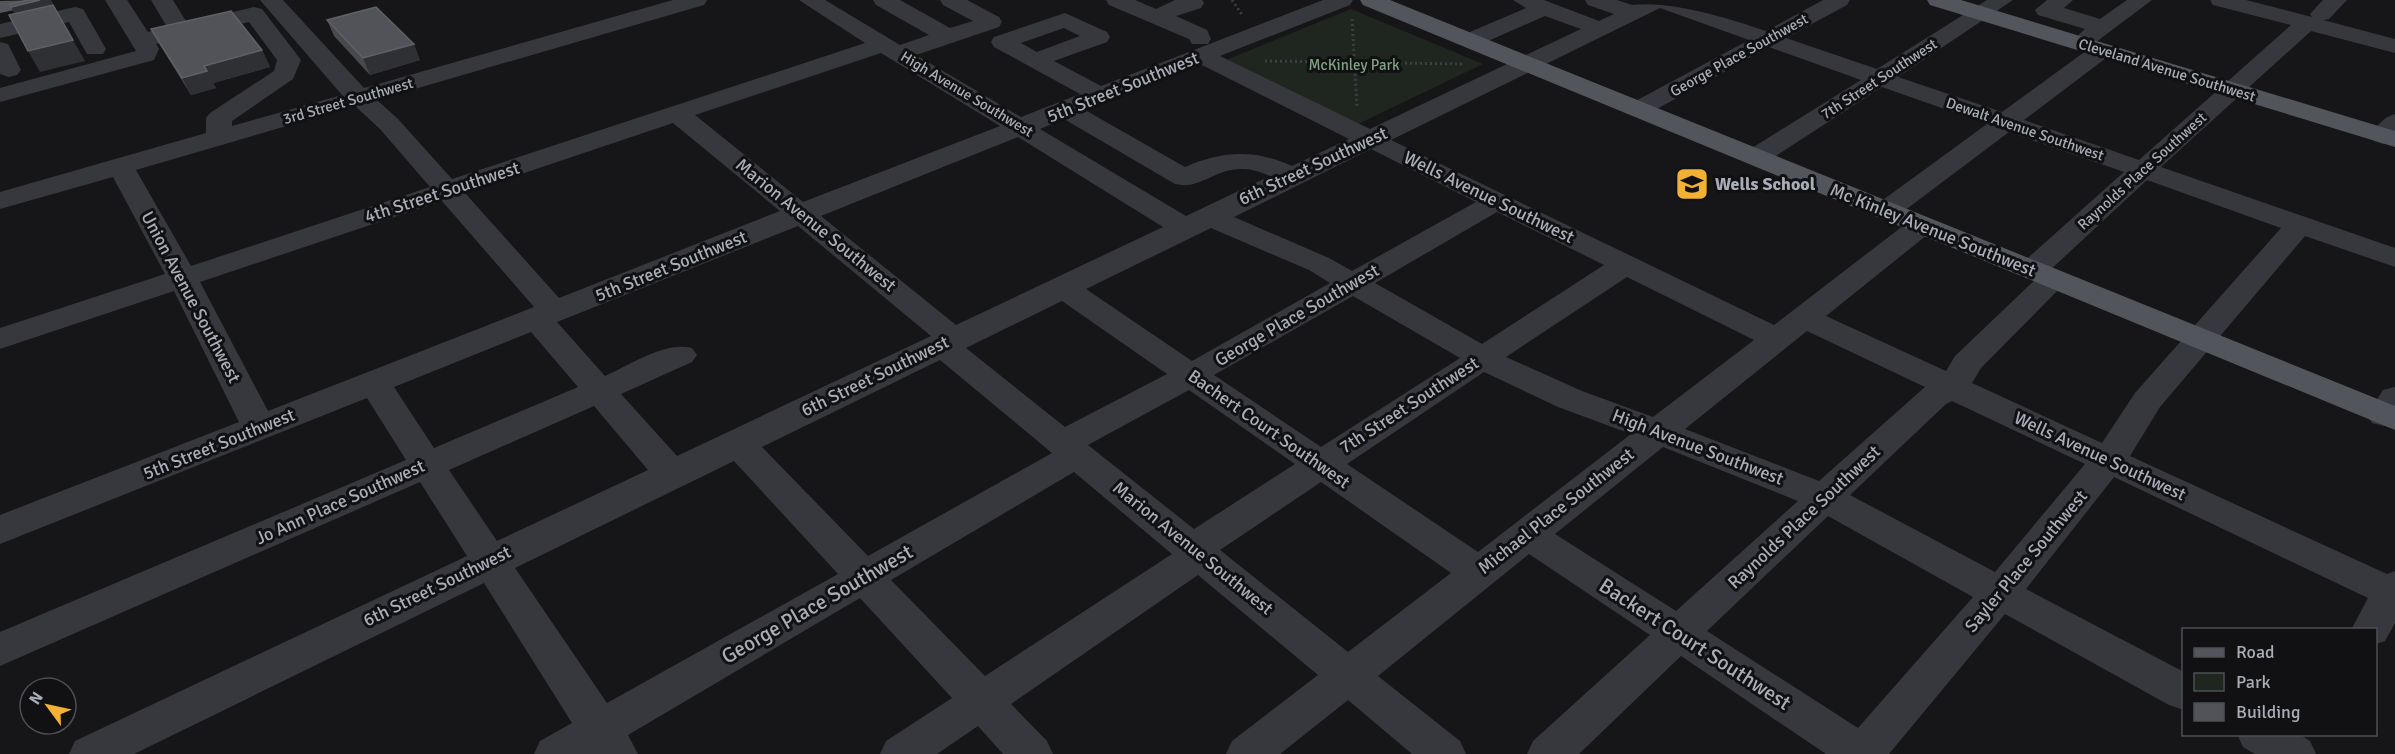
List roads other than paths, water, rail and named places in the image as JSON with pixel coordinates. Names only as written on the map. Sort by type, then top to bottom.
[{"type":"main road","points":[[0,7],[30,0]]},
{"type":"main road","name":"Mc Kinley Avenue Southwest","points":[[1371,0],[1471,40],[1517,68],[1639,109],[2200,339],[2391,410]]},
{"type":"main road","name":"Cleveland Avenue Southwest","points":[[1938,0],[2095,40],[2232,90],[2391,132]]},
{"type":"street","points":[[116,0],[144,48]]},
{"type":"street","points":[[162,0],[180,30]]},
{"type":"street","points":[[271,0],[318,55],[361,97],[448,190],[546,315],[598,391],[672,474]]},
{"type":"street","name":"3rd Street Southwest","points":[[0,201],[696,0]]},
{"type":"street","name":"High Avenue Southwest","points":[[810,0],[1022,128],[1195,221],[1294,252],[1513,375],[1734,460],[1825,498],[2182,692]]},
{"type":"street","points":[[884,0],[947,36]]},
{"type":"street","name":"4th Street Southwest","points":[[0,339],[678,114],[1000,19],[951,0]]},
{"type":"street","name":"Wells Avenue Southwest","points":[[1117,0],[1153,17],[1157,23],[1209,51],[1497,201],[1777,339]]},
{"type":"street","points":[[1153,17],[1193,3],[1186,0]]},
{"type":"street","points":[[1596,0],[1633,13]]},
{"type":"street","name":"6th Street Southwest","points":[[91,754],[1658,0]]},
{"type":"street","name":"Dewalt Avenue Southwest","points":[[1658,0],[2395,258]]},
{"type":"street","name":"George Place Southwest","points":[[1639,109],[1839,0]]},
{"type":"street","name":"7th Street Southwest","points":[[1756,157],[2002,0]]},
{"type":"street","points":[[2062,0],[2046,10],[2095,40]]},
{"type":"street","points":[[1886,211],[2006,122],[2141,0]]},
{"type":"street","points":[[2221,0],[2321,12],[2395,46]]},
{"type":"street","name":"5th Street Southwest","points":[[0,530],[1339,1]]},
{"type":"street","points":[[1471,40],[1534,4],[1600,29]]},
{"type":"street","points":[[0,95],[144,48],[230,8],[254,14],[289,60],[285,74],[219,118],[219,138]]},
{"type":"street","name":"Raynolds Place Southwest","points":[[1549,754],[1934,396],[1954,387],[1967,363],[2043,275],[2142,170],[2321,12]]},
{"type":"street","points":[[0,31],[75,14],[95,49]]},
{"type":"street","points":[[0,49],[9,70]]},
{"type":"street","points":[[1036,60],[1101,96]]},
{"type":"street","points":[[1067,110],[1184,178],[1220,161],[1244,159],[1268,164],[1292,176]]},
{"type":"street","name":"Marion Avenue Southwest","points":[[678,114],[802,214],[1070,448],[1444,754]]},
{"type":"street","name":"Union Avenue Southwest","points":[[120,166],[181,279],[203,314],[259,428]]},
{"type":"street","name":"George Place Southwest","points":[[556,754],[608,742],[1070,448],[1191,375],[1497,201]]},
{"type":"street","name":"Michael Place Southwest","points":[[1248,754],[1922,225]]},
{"type":"street","name":"Sayler Place Southwest","points":[[1862,754],[2001,593],[2108,459],[2147,401],[2299,225]]},
{"type":"street","name":"7th Street Southwest","points":[[902,754],[1197,551],[1318,464],[1626,264]]},
{"type":"street","name":"Bachert Court Southwest","points":[[1060,286],[1478,572]]},
{"type":"street","name":"Wells Avenue Southwest","points":[[1804,318],[2394,591]]},
{"type":"street","name":"Jo Ann Place Southwest","points":[[0,650],[681,355]]},
{"type":"street","points":[[374,383],[608,742]]},
{"type":"street","points":[[737,442],[1031,754]]},
{"type":"street","name":"Backert Court Southwest","points":[[1527,534],[1862,754]]},
{"type":"street","points":[[2372,628],[2394,591]]},
{"type":"street","points":[[2261,736],[2294,754]]},
{"type":"street","points":[[2303,754],[2313,736]]},
{"type":"place","name":"Wells School","points":[[1692,184]]},
{"type":"park label","name":"McKinley Park","points":[[1354,65]]}]
